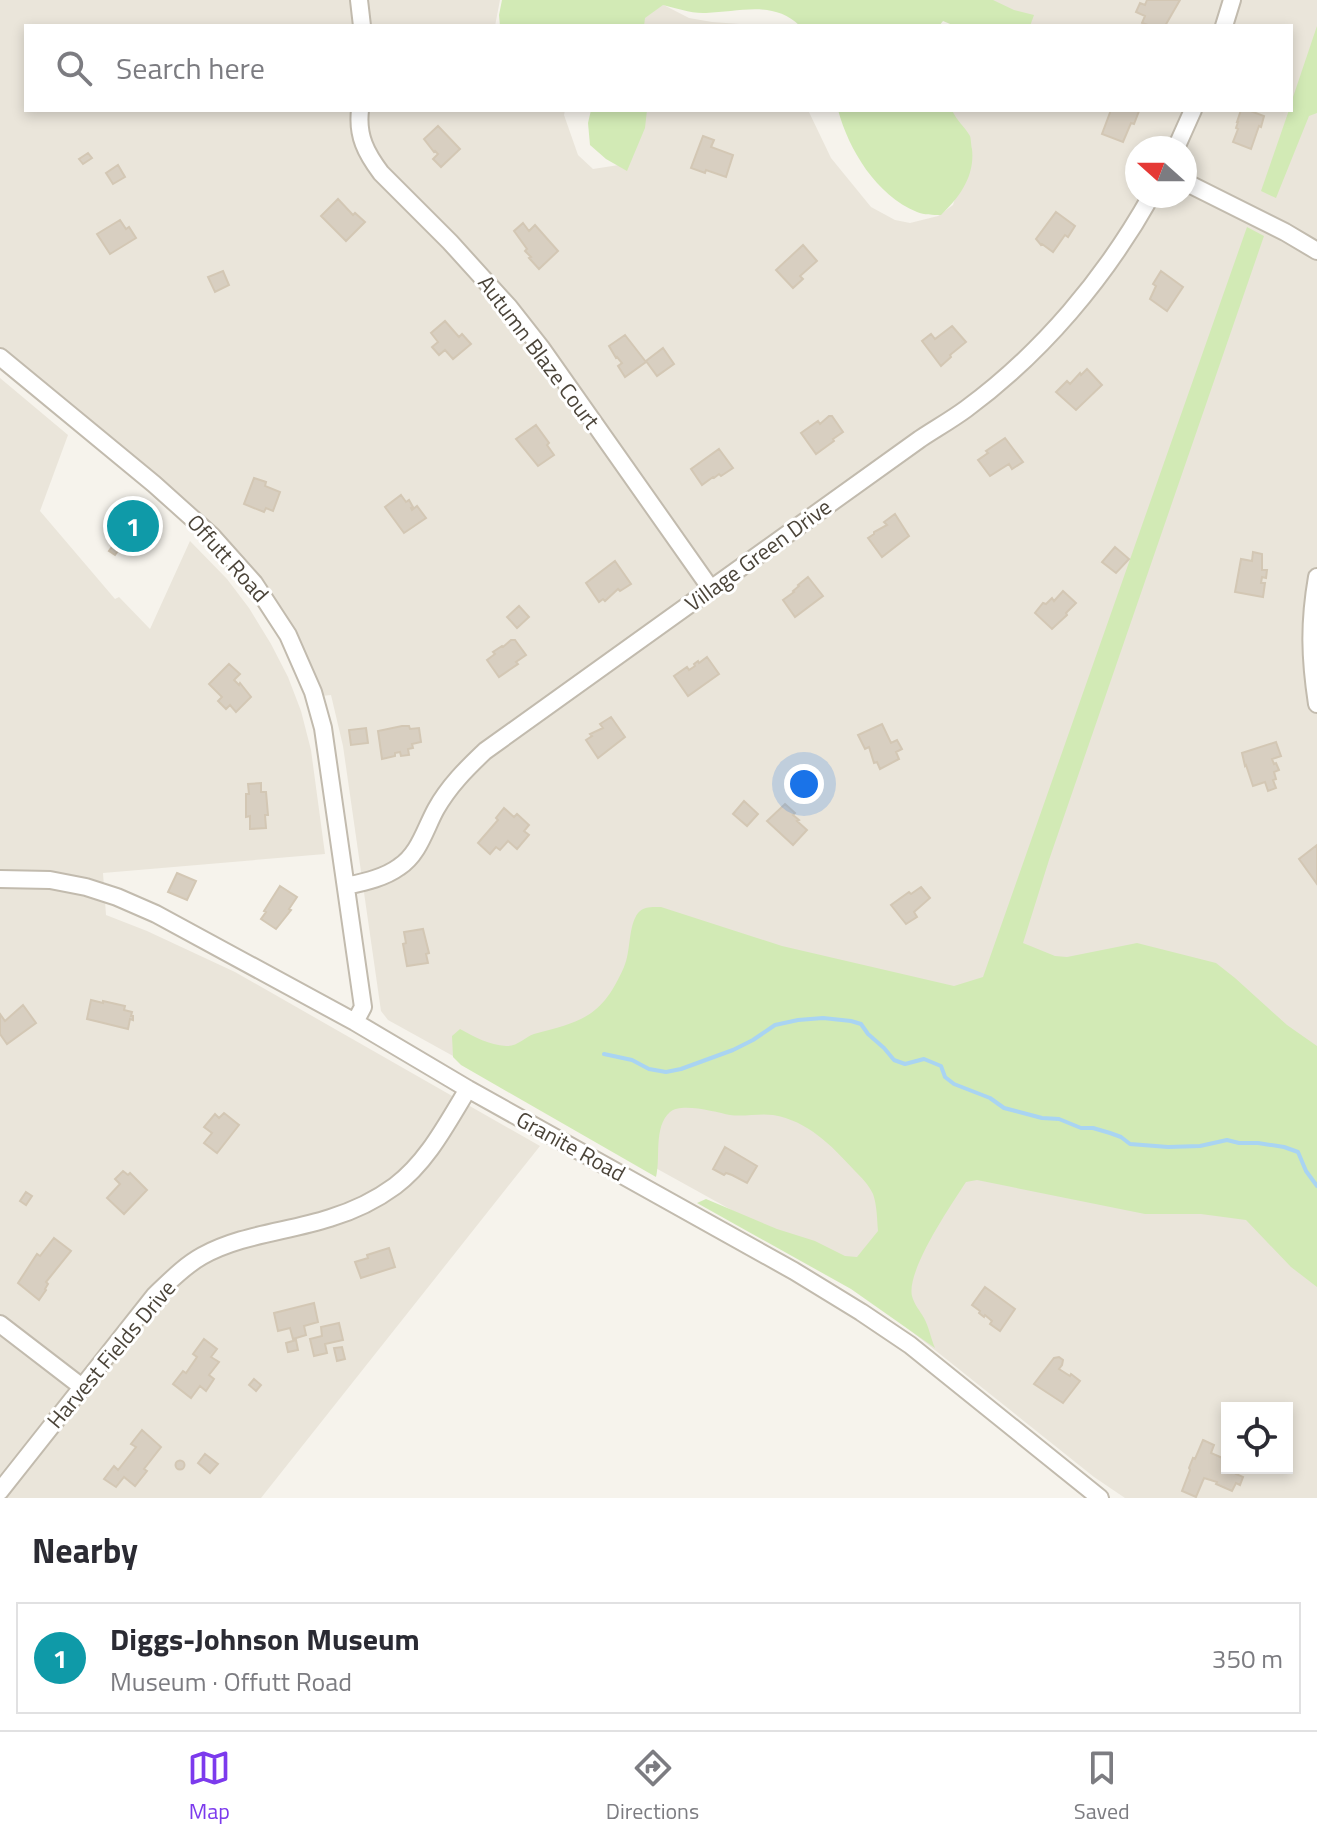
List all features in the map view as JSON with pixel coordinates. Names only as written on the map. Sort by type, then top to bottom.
[{"type":"street","points":[[359,0],[362,24]]},
{"type":"street","points":[[1225,24],[1232,0]]},
{"type":"street","points":[[1181,136],[1192,112]]},
{"type":"street","name":"Autumn Blaze Court","points":[[359,118],[362,143],[376,166],[509,307],[711,589]]},
{"type":"street","points":[[1197,188],[1317,251]]},
{"type":"street","name":"Village Green Drive","points":[[346,886],[381,877],[401,866],[417,847],[435,809],[450,787],[485,751],[920,439],[965,410],[1013,370],[1061,322],[1090,287],[1119,249],[1144,208]]},
{"type":"street","name":"Offutt Road","points":[[0,357],[199,524],[244,570],[265,597],[297,653],[319,710],[327,749],[363,1007],[355,1022]]},
{"type":"street","points":[[1317,577],[1310,636],[1317,704]]},
{"type":"street","name":"Granite Road","points":[[0,879],[50,880],[117,897],[156,914],[355,1022],[861,1312],[910,1345],[1100,1498]]},
{"type":"street","name":"Harvest Fields Drive","points":[[0,1491],[155,1295],[180,1271],[202,1256],[251,1236],[354,1210],[395,1186],[428,1153],[468,1089]]},
{"type":"street","points":[[0,1324],[82,1387]]},
{"type":"shaded area","points":[[0,0],[500,0],[495,24],[24,24],[24,112],[565,112],[578,155],[593,169],[619,165],[636,112],[809,112],[831,158],[871,207],[895,220],[910,223],[938,216],[953,205],[962,175],[948,112],[1293,112],[1293,24],[959,24],[971,0],[1317,0],[1317,1498],[1125,1498],[1094,1477],[822,1260],[388,1020],[381,1011],[343,746],[331,695],[321,696],[312,672],[183,501],[0,349]]},
{"type":"shaded area","points":[[654,0],[689,18],[740,24],[642,24]]},
{"type":"shaded area","points":[[0,378],[68,435],[40,511],[115,599],[119,597],[150,629],[190,541],[227,579],[271,644],[301,711],[311,750],[325,854],[103,873],[106,915],[235,972],[540,1146],[261,1498],[0,1498]]},
{"type":"green space","points":[[502,0],[993,0],[1034,15],[1031,24],[950,24],[943,21],[941,24],[798,24],[767,10],[701,13],[663,5],[645,18],[644,24],[500,24]]},
{"type":"green space","points":[[1317,26],[1317,113],[1309,116],[1276,198],[1261,191],[1288,112],[1293,112],[1293,97]]},
{"type":"green space","points":[[591,112],[647,112],[645,128],[627,171],[590,145]]},
{"type":"green space","points":[[839,112],[953,112],[970,136],[972,159],[969,177],[941,215],[920,213],[889,195],[877,183],[857,155]]},
{"type":"green space","points":[[1247,227],[1264,236],[1023,943],[1055,956],[1067,957],[1137,943],[1216,963],[1287,1025],[1317,1046],[1317,1287],[1291,1267],[1246,1220],[1201,1214],[1145,1214],[977,1180],[966,1182],[950,1206],[922,1255],[912,1285],[913,1299],[926,1322],[935,1348],[851,1289],[697,1203],[706,1199],[777,1229],[815,1241],[845,1256],[857,1257],[878,1231],[873,1194],[837,1152],[808,1128],[773,1115],[675,1109],[661,1126],[656,1177],[461,1065],[453,1057],[452,1036],[460,1029],[488,1042],[510,1046],[589,1014],[608,997],[616,984],[626,961],[635,918],[648,907],[661,907],[782,946],[954,986],[983,977]]},
{"type":"building","points":[[1147,0],[1180,0],[1166,24],[1142,23],[1145,16],[1136,12],[1140,3],[1145,5]]},
{"type":"building","points":[[1110,112],[1139,112],[1134,124],[1131,123],[1123,142],[1102,134]]},
{"type":"building","points":[[1240,112],[1264,116],[1251,149],[1233,142]]},
{"type":"building","points":[[438,126],[460,149],[441,167],[433,159],[438,154],[424,139]]},
{"type":"building","points":[[703,136],[714,140],[711,147],[733,155],[726,177],[691,168]]},
{"type":"building","points":[[88,153],[92,158],[83,164],[79,159]]},
{"type":"building","points":[[118,165],[125,177],[113,184],[106,173]]},
{"type":"building","points":[[338,199],[353,215],[355,213],[365,222],[346,241],[321,216]]},
{"type":"building","points":[[1056,212],[1075,226],[1053,252],[1036,239]]},
{"type":"building","points":[[120,220],[136,238],[110,254],[97,234]]},
{"type":"building","points":[[523,223],[529,231],[535,225],[558,251],[539,269],[514,231]]},
{"type":"building","points":[[803,245],[817,261],[800,276],[803,279],[793,288],[776,270]]},
{"type":"building","points":[[223,271],[229,285],[215,292],[208,277]]},
{"type":"building","points":[[1161,271],[1183,287],[1167,311],[1150,299],[1156,286],[1153,284]]},
{"type":"building","points":[[445,321],[459,337],[462,334],[471,344],[453,359],[445,350],[439,355],[432,347],[438,342],[431,333]]},
{"type":"building","points":[[952,326],[966,342],[941,366],[922,341],[931,334],[935,339]]},
{"type":"building","points":[[625,335],[646,362],[625,377],[618,366],[622,363],[609,346]]},
{"type":"building","points":[[663,348],[674,364],[657,376],[646,361]]},
{"type":"building","points":[[1087,369],[1102,385],[1076,410],[1056,392]]},
{"type":"building","points":[[829,416],[843,432],[816,454],[801,433]]},
{"type":"building","points":[[536,425],[554,455],[538,466],[516,439]]},
{"type":"building","points":[[1005,438],[1023,462],[1012,469],[1009,464],[990,476],[978,460]]},
{"type":"building","points":[[719,449],[733,468],[702,485],[691,469]]},
{"type":"building","points":[[254,478],[280,492],[273,511],[266,508],[264,512],[244,504]]},
{"type":"building","points":[[401,495],[406,502],[409,500],[412,510],[417,506],[426,518],[404,533],[385,507]]},
{"type":"building","points":[[137,505],[151,516],[127,546],[114,537]]},
{"type":"building","points":[[895,514],[909,536],[882,557],[868,538],[887,525],[884,522]]},
{"type":"building","points":[[114,544],[120,548],[115,555],[109,551]]},
{"type":"building","points":[[1115,547],[1129,559],[1116,573],[1102,562]]},
{"type":"building","points":[[1253,552],[1262,554],[1262,570],[1267,570],[1266,578],[1262,577],[1261,583],[1265,583],[1263,597],[1235,592],[1241,559],[1252,561]]},
{"type":"building","points":[[615,561],[631,584],[599,602],[586,583]]},
{"type":"building","points":[[808,577],[823,596],[795,617],[783,600]]},
{"type":"building","points":[[1063,591],[1076,603],[1052,629],[1035,613],[1043,603],[1052,598],[1054,601]]},
{"type":"building","points":[[519,606],[529,617],[517,628],[507,617]]},
{"type":"building","points":[[515,640],[526,655],[499,677],[487,660]]},
{"type":"building","points":[[707,657],[719,674],[688,696],[674,676]]},
{"type":"building","points":[[229,664],[240,674],[234,680],[251,697],[236,712],[230,705],[226,709],[218,701],[222,697],[209,684]]},
{"type":"building","points":[[611,717],[625,737],[598,758],[586,740],[592,736],[590,734],[603,728],[600,724]]},
{"type":"building","points":[[882,724],[891,743],[897,740],[902,749],[896,752],[899,759],[880,769],[877,762],[874,763],[869,747],[865,749],[858,735]]},
{"type":"building","points":[[402,726],[419,728],[421,742],[412,744],[413,748],[408,749],[409,755],[401,756],[400,752],[382,759],[378,731]]},
{"type":"building","points":[[366,728],[368,743],[351,745],[349,730]]},
{"type":"building","points":[[1276,742],[1281,756],[1272,759],[1279,770],[1274,772],[1276,788],[1268,791],[1265,782],[1253,786],[1242,753]]},
{"type":"building","points":[[261,783],[261,792],[266,792],[266,828],[250,829],[250,816],[246,817],[248,784]]},
{"type":"building","points":[[744,801],[758,814],[747,826],[733,814]]},
{"type":"building","points":[[785,804],[807,830],[793,845],[767,821]]},
{"type":"building","points":[[504,808],[529,825],[524,831],[529,835],[517,849],[508,841],[500,850],[496,847],[490,854],[478,843]]},
{"type":"building","points":[[1317,845],[1317,884],[1299,859]]},
{"type":"building","points":[[177,873],[196,881],[187,900],[168,892]]},
{"type":"building","points":[[280,886],[297,897],[276,929],[261,919]]},
{"type":"building","points":[[921,887],[930,898],[914,912],[917,917],[906,924],[891,905]]},
{"type":"building","points":[[423,929],[429,953],[426,954],[428,963],[407,966],[404,932]]},
{"type":"building","points":[[91,1000],[125,1006],[124,1010],[132,1012],[133,1016],[128,1029],[87,1019]]},
{"type":"building","points":[[23,1005],[36,1023],[7,1044],[0,1034],[0,1014],[5,1021]]},
{"type":"building","points":[[224,1113],[239,1125],[217,1153],[204,1143],[212,1133],[204,1127],[215,1114],[219,1118]]},
{"type":"building","points":[[725,1147],[757,1166],[747,1183],[713,1169]]},
{"type":"building","points":[[123,1171],[128,1175],[130,1173],[147,1190],[124,1214],[107,1198],[120,1184],[115,1179]]},
{"type":"building","points":[[26,1192],[32,1196],[26,1205],[20,1201]]},
{"type":"building","points":[[54,1238],[71,1251],[46,1282],[46,1290],[39,1300],[18,1283],[37,1254],[40,1256]]},
{"type":"building","points":[[389,1248],[395,1267],[361,1278],[355,1262]]},
{"type":"building","points":[[985,1287],[1015,1309],[1000,1331],[972,1305]]},
{"type":"building","points":[[314,1303],[318,1322],[304,1326],[306,1335],[293,1339],[290,1328],[278,1331],[274,1313]]},
{"type":"building","points":[[339,1323],[343,1340],[325,1344],[327,1353],[314,1356],[310,1339],[322,1336],[321,1327]]},
{"type":"building","points":[[204,1339],[217,1349],[211,1357],[219,1362],[209,1375],[214,1379],[206,1391],[200,1386],[191,1398],[173,1384],[183,1371],[186,1373],[197,1357],[193,1354]]},
{"type":"building","points":[[296,1340],[298,1350],[288,1352],[286,1343]]},
{"type":"building","points":[[342,1347],[345,1359],[337,1361],[334,1348]]},
{"type":"building","points":[[1054,1358],[1063,1360],[1059,1369],[1080,1381],[1063,1403],[1034,1384]]},
{"type":"building","points":[[254,1379],[261,1385],[256,1391],[249,1385]]},
{"type":"building","points":[[142,1430],[161,1447],[135,1486],[124,1477],[116,1487],[104,1479],[114,1466],[118,1470],[136,1447],[131,1444]]},
{"type":"building","points":[[1203,1440],[1214,1445],[1211,1453],[1221,1457],[1221,1474],[1243,1477],[1240,1485],[1236,1483],[1232,1491],[1204,1478],[1196,1497],[1182,1491]]},
{"type":"building","points":[[205,1454],[218,1464],[210,1473],[198,1463]]},
{"type":"building","points":[[180,1460],[185,1465],[180,1470],[175,1465]]},
{"type":"waterway","points":[[604,1054],[666,1072],[733,1050],[775,1025],[823,1018],[851,1021],[861,1024],[894,1060],[905,1064],[924,1059],[941,1066],[945,1077],[954,1084],[990,1098],[1004,1108],[1059,1119],[1081,1128],[1093,1128],[1121,1137],[1130,1144],[1200,1146],[1227,1140],[1284,1147],[1298,1152],[1317,1186]]},
{"type":"place","name":"Diggs-Johnson Museum","points":[[133,526]]}]
